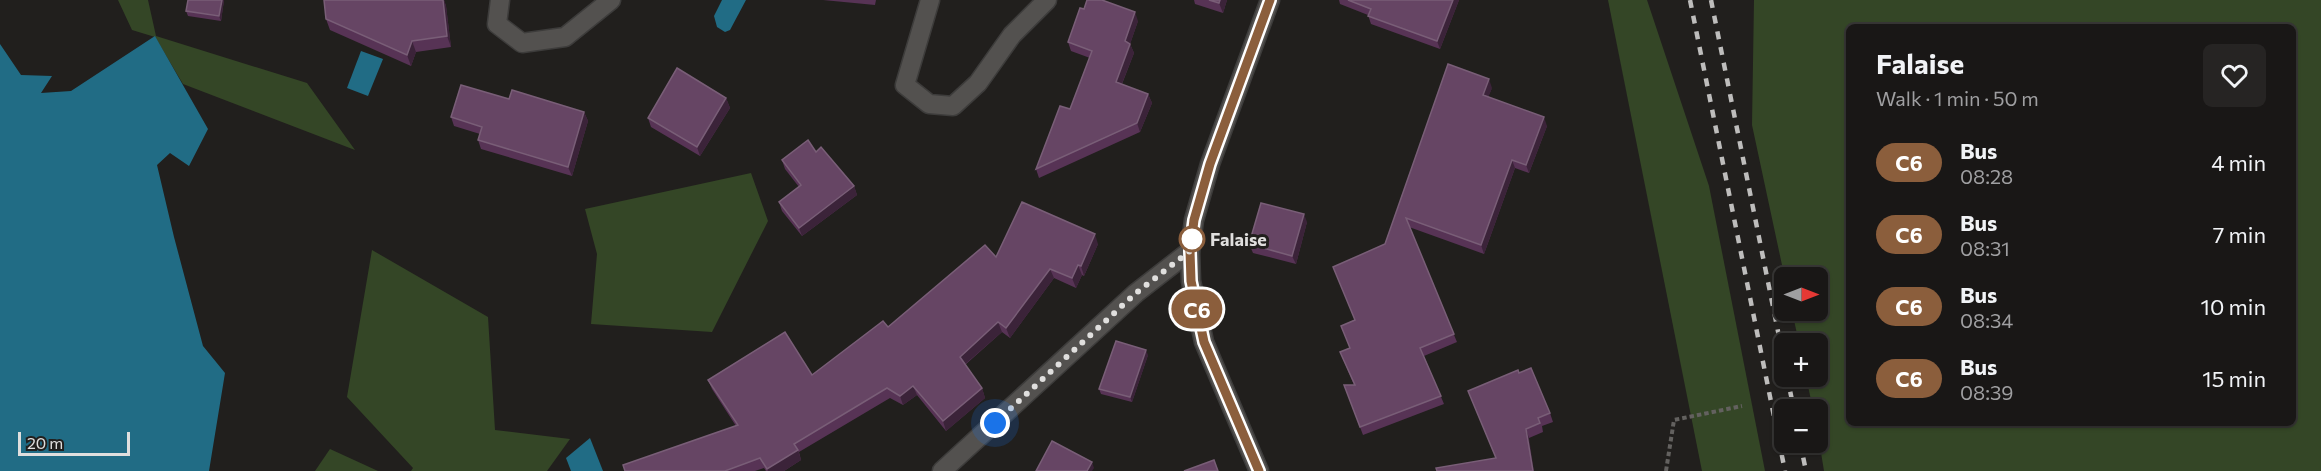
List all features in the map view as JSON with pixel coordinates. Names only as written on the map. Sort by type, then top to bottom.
[{"type":"street","points":[[500,0],[497,24],[522,43],[565,37],[611,0]]},
{"type":"street","points":[[930,0],[906,85],[928,104],[953,106],[978,83],[1012,34],[1047,0]]},
{"type":"street","points":[[1258,471],[1204,342],[1191,281],[1190,251],[1194,220],[1210,164],[1270,0]]},
{"type":"street","points":[[942,471],[1136,293],[1190,251]]},
{"type":"path","points":[[1666,471],[1674,420],[1742,406]]},
{"type":"green space","points":[[118,0],[148,0],[156,36],[307,83],[355,150],[183,84],[155,37],[132,30]]},
{"type":"green space","points":[[1608,0],[1647,0],[1709,186],[1765,471],[1702,471]]},
{"type":"green space","points":[[1754,0],[2321,0],[2321,471],[1824,471],[1821,453],[1828,453],[1828,399],[1811,399],[1808,387],[1828,387],[1828,333],[1797,333],[1794,321],[1828,321],[1828,267],[1782,267],[1752,125]]},
{"type":"green space","points":[[751,173],[768,221],[712,332],[591,324],[597,254],[585,209]]},
{"type":"green space","points":[[372,250],[488,317],[495,430],[570,439],[547,471],[411,471],[413,468],[347,397]]},
{"type":"green space","points":[[330,449],[378,471],[315,471]]},
{"type":"water","points":[[722,0],[746,0],[730,30],[725,32],[717,27],[714,16]]},
{"type":"water","points":[[155,36],[208,129],[189,166],[170,153],[157,165],[203,346],[225,373],[209,471],[0,471],[0,44],[21,75],[52,76],[41,93],[71,91]]},
{"type":"water","points":[[361,51],[383,59],[368,96],[347,88]]},
{"type":"water","points":[[590,438],[603,471],[571,471],[566,458]]},
{"type":"building","points":[[188,0],[222,0],[219,16],[186,11]]},
{"type":"building","points":[[324,0],[443,0],[447,36],[412,41],[407,55],[326,19]]},
{"type":"building","points":[[1087,0],[1102,0],[1135,12],[1125,41],[1130,44],[1116,82],[1148,94],[1137,123],[1036,169],[1060,106],[1070,109],[1092,51],[1068,42],[1080,8],[1084,9]]},
{"type":"building","points":[[1348,0],[1453,0],[1437,41],[1368,16],[1371,9]]},
{"type":"building","points":[[1448,64],[1489,79],[1483,95],[1544,117],[1526,165],[1512,160],[1481,245],[1406,218],[1454,334],[1420,348],[1441,396],[1360,427],[1344,385],[1355,385],[1340,352],[1350,348],[1341,326],[1355,320],[1333,267],[1385,244]]},
{"type":"building","points":[[677,68],[726,98],[697,147],[648,118]]},
{"type":"building","points":[[461,85],[509,99],[512,90],[584,112],[568,167],[478,140],[482,127],[451,117]]},
{"type":"building","points":[[808,140],[816,152],[821,147],[854,186],[799,228],[779,202],[801,185],[782,160]]},
{"type":"building","points":[[1022,202],[1095,234],[1081,266],[1078,265],[1072,278],[1050,269],[1006,328],[998,322],[960,357],[982,388],[943,421],[913,386],[900,396],[887,388],[794,444],[798,450],[767,469],[760,458],[725,471],[625,471],[623,465],[738,425],[708,380],[785,332],[812,375],[883,321],[888,327],[985,245],[996,257]]},
{"type":"building","points":[[1261,203],[1304,214],[1292,256],[1249,244]]},
{"type":"building","points":[[1116,341],[1146,350],[1130,397],[1099,389]]},
{"type":"building","points":[[1531,368],[1550,413],[1538,418],[1540,423],[1526,429],[1533,471],[1437,471],[1436,468],[1496,458],[1468,391],[1518,370],[1519,373]]},
{"type":"building","points":[[1052,441],[1092,462],[1087,471],[1036,471]]},
{"type":"building","points":[[1214,460],[1218,471],[1184,471]]},
{"type":"railway","points":[[1690,0],[1785,471]]},
{"type":"railway","points":[[1711,0],[1778,333]]},
{"type":"railway","points":[[1789,387],[1792,399]]},
{"type":"railway","points":[[1802,453],[1806,471]]},
{"type":"bus line","name":"C6","points":[[1259,471],[1204,342],[1191,281],[1190,251],[1194,220],[1210,164],[1270,0]]},
{"type":"place","name":"Falaise","points":[[1192,239]]},
{"type":"route","points":[[995,423],[1136,293],[1190,251],[1192,235],[1192,239]]}]
